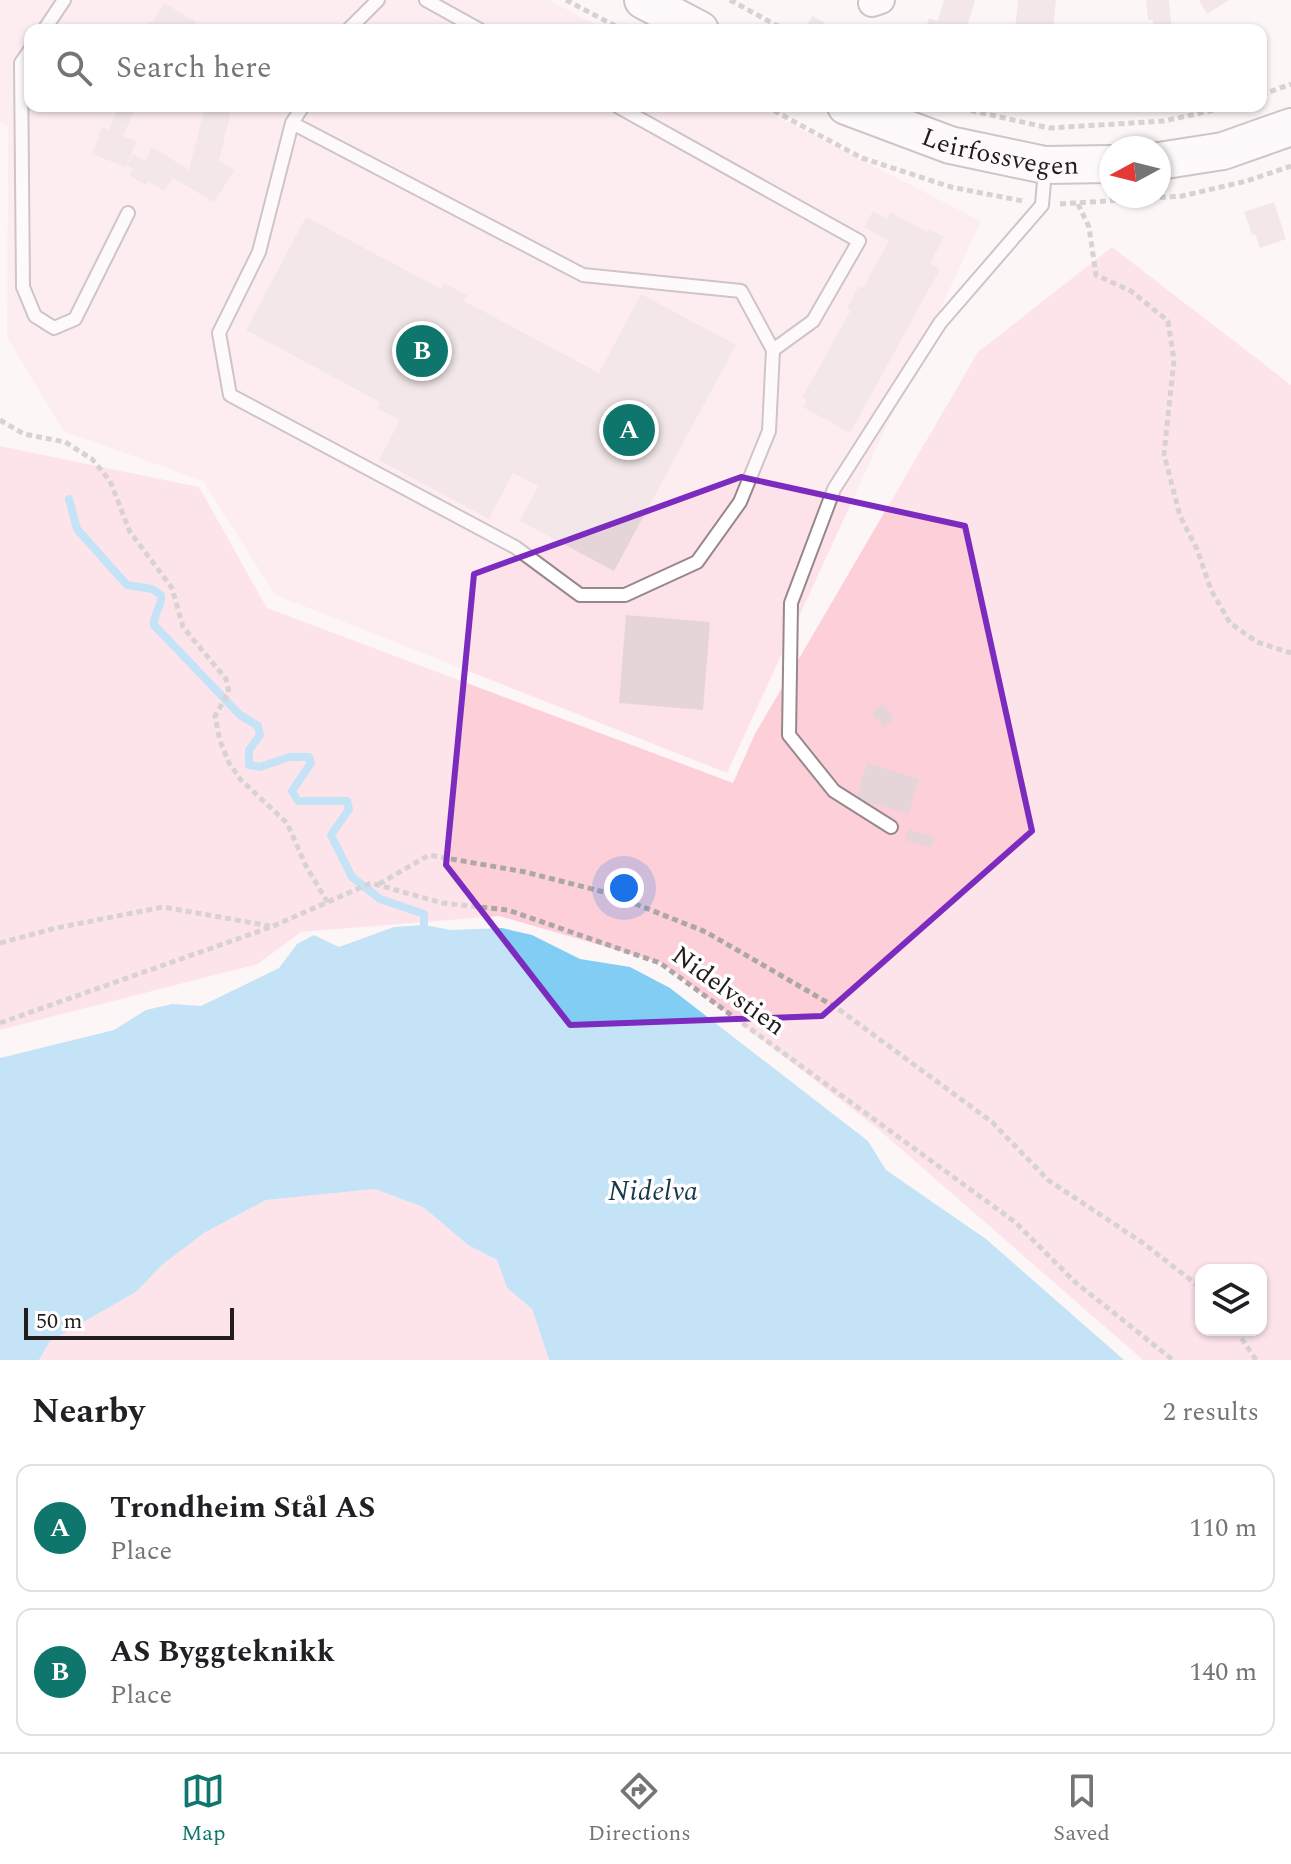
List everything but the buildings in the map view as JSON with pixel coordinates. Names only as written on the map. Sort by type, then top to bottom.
[{"type":"street","points":[[643,0],[689,24]]},
{"type":"street","name":"Leirfossvegen","points":[[862,112],[950,145],[1045,165],[1099,164]]},
{"type":"street","points":[[1171,159],[1223,151],[1291,127]]},
{"type":"lane","points":[[48,24],[64,0]]},
{"type":"lane","points":[[354,24],[378,0]]},
{"type":"lane","points":[[426,0],[469,24]]},
{"type":"lane","points":[[24,59],[21,63],[23,287],[35,316],[54,328],[75,319],[128,213]]},
{"type":"lane","points":[[292,123],[583,275],[741,291],[773,350],[769,431],[740,502],[697,562],[625,595],[580,595],[515,547],[230,395],[219,333],[259,252],[292,123],[299,112]]},
{"type":"lane","points":[[628,112],[859,241],[813,321],[773,350]]},
{"type":"lane","points":[[891,827],[834,791],[789,735],[791,603],[834,489],[940,323],[1042,205],[1045,165]]},
{"type":"path","points":[[566,0],[612,24]]},
{"type":"path","points":[[730,0],[774,24]]},
{"type":"path","points":[[1267,93],[1291,84]]},
{"type":"path","points":[[978,112],[1049,128],[1164,121],[1205,112]]},
{"type":"path","points":[[1078,204],[1089,227],[1096,275],[1131,291],[1168,321],[1174,360],[1164,454],[1180,516],[1197,549],[1211,590],[1230,623],[1257,642],[1291,653]]},
{"type":"path","points":[[0,420],[24,434],[65,442],[92,459],[110,481],[130,532],[172,588],[183,627],[226,679],[229,692],[215,716],[229,763],[241,780],[287,823],[306,866],[328,903]]},
{"type":"path","points":[[379,884],[429,855],[525,872],[608,893],[706,932],[837,1008],[992,1122],[1048,1180],[1143,1243],[1195,1283]]},
{"type":"path","name":"Nidelvstien","points":[[0,1023],[271,927],[371,883],[442,903],[508,910],[660,963],[1015,1222],[1075,1282],[1173,1360]]},
{"type":"path","points":[[0,943],[56,928],[163,907],[271,927]]},
{"type":"path","points":[[1240,1336],[1256,1360]]},
{"type":"highlighted area","points":[[741,477],[965,526],[1032,831],[822,1016],[570,1025],[446,865],[474,574]]},
{"type":"shaded area","points":[[0,0],[549,0],[595,24],[24,24],[24,112],[768,112],[981,221],[727,773],[275,595],[203,481],[63,431],[7,337],[8,127],[0,123]]},
{"type":"shaded area","points":[[1112,247],[1291,385],[1291,1360],[1143,1360],[878,1129],[662,963],[499,916],[301,932],[258,964],[0,1030],[0,446],[199,487],[267,608],[733,783],[755,734],[978,352]]},
{"type":"shaded area","points":[[375,1189],[423,1207],[468,1245],[497,1260],[507,1288],[532,1309],[549,1360],[39,1360],[50,1341],[136,1292],[162,1265],[204,1233],[266,1200]]},
{"type":"water","name":"Nidelva","points":[[424,925],[451,930],[502,928],[532,935],[580,959],[630,967],[670,988],[868,1141],[886,1170],[986,1239],[1124,1360],[549,1360],[532,1309],[507,1288],[497,1260],[468,1245],[423,1207],[375,1189],[266,1200],[204,1233],[162,1265],[136,1292],[50,1341],[39,1360],[0,1360],[0,1058],[114,1030],[146,1010],[172,1004],[201,1006],[279,968],[297,944],[314,935],[339,947],[394,927]]},
{"type":"waterway","points":[[69,499],[77,529],[127,585],[152,589],[161,595],[154,625],[240,715],[258,726],[260,735],[249,750],[249,765],[260,767],[289,757],[309,757],[311,763],[292,791],[298,801],[347,801],[349,809],[331,835],[352,877],[380,899],[424,914],[424,925]]},
{"type":"place","name":"AS Byggteknikk","points":[[422,351]]},
{"type":"place","name":"Trondheim Stål AS","points":[[629,430]]}]
